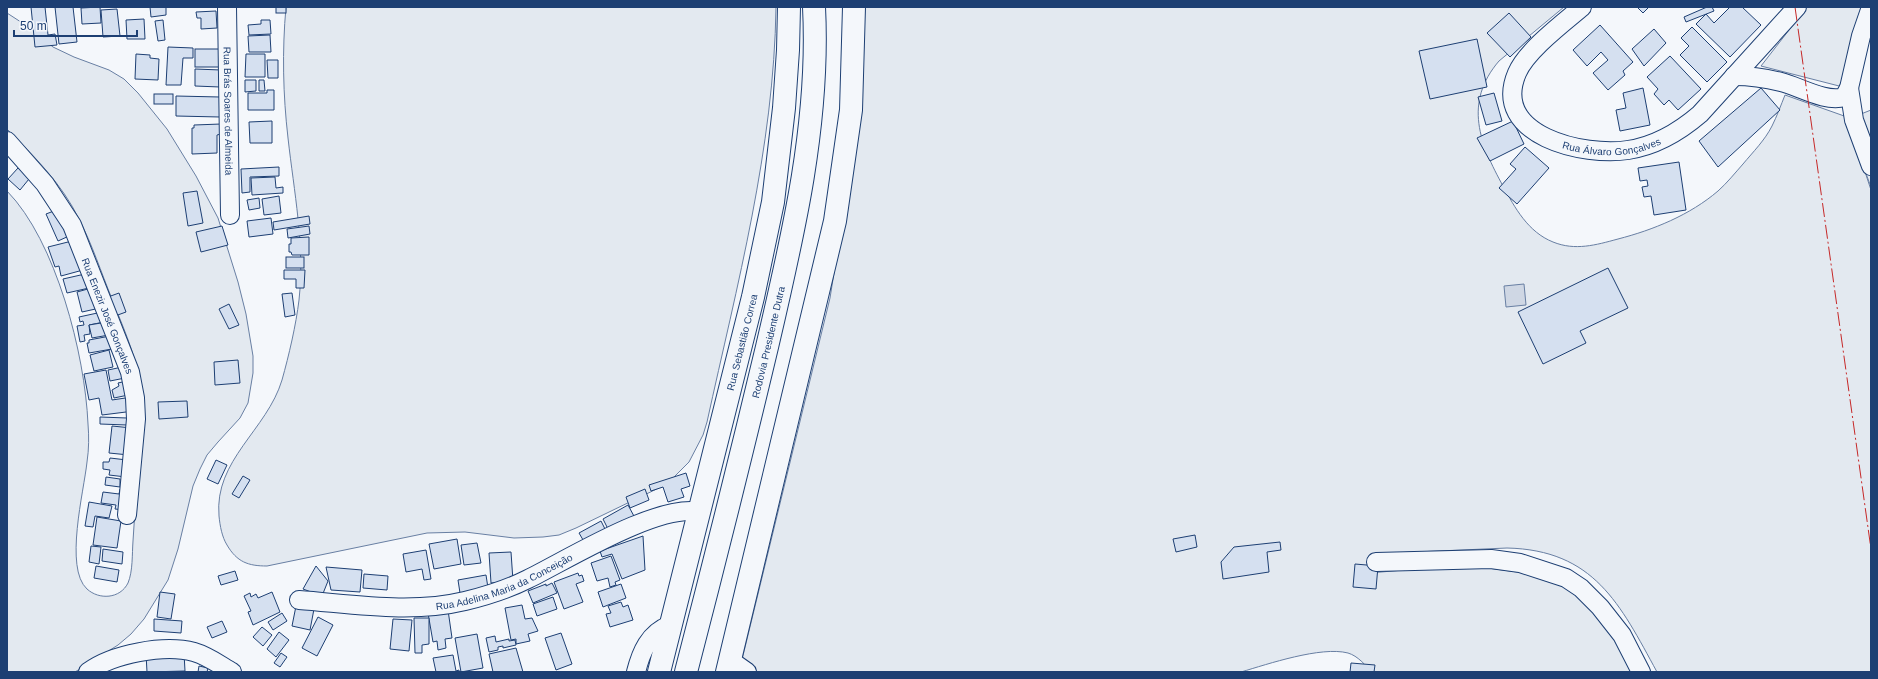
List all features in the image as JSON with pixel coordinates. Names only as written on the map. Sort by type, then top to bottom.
[{"type":"main road","name":"Rua Sebastião Correa","points":[[660,672],[670,625],[700,512],[753,297],[773,202],[784,108],[788,50],[788,7]]},
{"type":"main road","name":"Rodovia Presidente Dutra","points":[[686,672],[763,363],[802,189],[815,70],[814,7]]},
{"type":"main road","points":[[735,668],[835,222],[851,110],[854,7]]},
{"type":"street","name":"Rua Brás Soares de Almeida","points":[[227,7],[230,215]]},
{"type":"street","name":"Rua Álvaro Gonçalves","points":[[1582,7],[1528,57],[1521,66],[1514,82],[1513,99],[1518,115],[1527,127],[1545,138],[1577,147],[1610,151],[1628,150],[1660,141],[1687,125],[1700,114],[1797,7]]},
{"type":"street","points":[[1734,76],[1755,77],[1782,82],[1832,99],[1844,97],[1849,88],[1861,36],[1871,7]]},
{"type":"street","points":[[1849,88],[1854,120],[1871,166]]},
{"type":"street","name":"Rua Enezir José Gonçalves","points":[[7,141],[45,184],[72,225],[130,372],[136,398],[136,419],[127,515]]},
{"type":"street","name":"Rua Adelina Maria da Conceição","points":[[299,600],[420,608],[464,601],[526,580],[631,527],[679,512],[693,510],[700,512]]},
{"type":"street","points":[[1376,562],[1491,559],[1520,563],[1566,578],[1581,588],[1600,607],[1622,635],[1641,672]]},
{"type":"street","points":[[636,672],[645,646],[651,637],[664,627],[670,625]]},
{"type":"street","points":[[88,672],[97,665],[126,655],[153,651],[183,650],[200,654],[232,672]]},
{"type":"shaded area","points":[[286,7],[776,7],[774,60],[769,112],[761,164],[752,216],[707,422],[703,435],[689,462],[667,484],[559,535],[514,538],[465,532],[427,533],[267,566],[254,565],[244,562],[231,551],[224,538],[221,527],[219,516],[220,496],[225,478],[233,462],[275,398],[282,380],[287,360],[299,300],[301,259],[300,239],[288,138],[284,89]]},
{"type":"shaded area","points":[[865,7],[1564,7],[1499,61],[1488,77],[1481,92],[1478,108],[1482,139],[1495,170],[1512,203],[1529,226],[1544,238],[1561,245],[1577,247],[1594,245],[1618,239],[1658,226],[1671,221],[1707,200],[1728,181],[1762,141],[1772,126],[1785,95],[1847,117],[1871,190],[1871,672],[1657,672],[1644,647],[1616,603],[1601,585],[1583,570],[1562,559],[1537,551],[1507,548],[1370,554],[1370,573],[1437,567],[1480,567],[1525,573],[1571,588],[1598,614],[1635,672],[1372,672],[1355,656],[1337,651],[1294,657],[1241,672],[739,672],[830,298],[858,122]]},
{"type":"shaded area","points":[[1807,7],[1866,7],[1843,87],[1761,66]]},
{"type":"shaded area","points":[[7,13],[27,26],[53,47],[74,57],[109,70],[124,79],[138,93],[167,129],[196,176],[218,218],[238,282],[246,314],[253,356],[253,373],[248,403],[240,418],[207,455],[200,469],[193,486],[178,549],[168,580],[144,619],[131,634],[118,645],[75,672],[7,672],[7,191],[24,212],[40,239],[65,300],[74,333],[86,396],[89,438],[88,457],[77,528],[77,564],[80,579],[87,589],[97,595],[109,596],[120,592],[128,583],[131,573],[136,483],[138,377],[137,368],[127,338],[92,248],[79,219],[56,182],[7,129]]},
{"type":"shaded area","points":[[1871,110],[1871,187],[1865,171],[1861,114]]},
{"type":"shaded area","points":[[1524,284],[1526,305],[1506,307],[1504,286]]},
{"type":"building","points":[[31,7],[45,7],[48,35],[55,34],[57,45],[35,47]]},
{"type":"building","points":[[55,7],[73,7],[77,42],[59,44]]},
{"type":"building","points":[[100,7],[101,23],[82,24],[81,8]]},
{"type":"building","points":[[150,7],[166,7],[166,15],[151,17]]},
{"type":"building","points":[[276,7],[286,7],[286,13],[276,13]]},
{"type":"building","points":[[1637,7],[1649,7],[1643,13]]},
{"type":"building","points":[[1707,7],[1712,7],[1714,11],[1686,22],[1684,17]]},
{"type":"building","points":[[1730,7],[1742,7],[1761,25],[1730,57],[1696,24],[1706,14],[1714,23]]},
{"type":"building","points":[[117,9],[120,36],[103,37],[101,10]]},
{"type":"building","points":[[216,11],[217,28],[201,29],[201,18],[197,18],[196,12]]},
{"type":"building","points":[[1509,13],[1531,37],[1510,57],[1487,33]]},
{"type":"building","points":[[144,19],[145,39],[127,39],[126,20]]},
{"type":"building","points":[[163,20],[165,40],[158,41],[155,21]]},
{"type":"building","points":[[261,20],[270,20],[271,34],[249,35],[248,25],[261,24]]},
{"type":"building","points":[[1600,25],[1633,62],[1623,71],[1625,75],[1608,90],[1593,73],[1608,60],[1601,52],[1587,66],[1573,50]]},
{"type":"building","points":[[1692,27],[1727,62],[1707,82],[1680,55],[1689,46],[1681,38]]},
{"type":"building","points":[[1654,29],[1666,43],[1644,66],[1632,49]]},
{"type":"building","points":[[270,35],[271,52],[249,52],[248,36]]},
{"type":"building","points":[[1477,39],[1487,87],[1430,99],[1419,51]]},
{"type":"building","points":[[168,47],[193,48],[193,58],[183,58],[181,85],[166,85]]},
{"type":"building","points":[[195,49],[220,49],[220,67],[195,67]]},
{"type":"building","points":[[136,54],[150,55],[150,58],[159,59],[158,80],[135,79]]},
{"type":"building","points":[[246,54],[265,54],[265,77],[245,77]]},
{"type":"building","points":[[1670,56],[1701,89],[1678,110],[1669,100],[1664,105],[1654,94],[1658,89],[1647,77]]},
{"type":"building","points":[[267,60],[278,60],[278,78],[268,78]]},
{"type":"building","points":[[195,69],[221,70],[220,87],[195,86]]},
{"type":"building","points":[[245,80],[256,80],[256,91],[245,92]]},
{"type":"building","points":[[259,80],[264,80],[265,91],[259,91]]},
{"type":"building","points":[[1643,88],[1650,125],[1620,131],[1616,110],[1626,108],[1623,93]]},
{"type":"building","points":[[1761,88],[1780,110],[1718,167],[1699,141]]},
{"type":"building","points":[[267,90],[274,90],[274,110],[248,110],[248,93],[267,93]]},
{"type":"building","points":[[1494,93],[1502,121],[1486,125],[1478,97]]},
{"type":"building","points":[[154,94],[173,94],[173,104],[154,104]]},
{"type":"building","points":[[176,96],[220,97],[220,117],[176,116]]},
{"type":"building","points":[[272,121],[272,143],[250,143],[249,122]]},
{"type":"building","points":[[1513,121],[1524,144],[1490,161],[1477,138]]},
{"type":"building","points":[[221,124],[221,134],[217,135],[217,153],[192,154],[192,128],[194,128],[194,125]]},
{"type":"building","points":[[1525,147],[1549,168],[1517,204],[1499,188],[1516,169],[1510,164]]},
{"type":"building","points":[[1679,162],[1686,210],[1654,215],[1651,196],[1644,197],[1642,187],[1648,186],[1647,180],[1640,181],[1638,168]]},
{"type":"building","points":[[279,167],[279,176],[250,177],[250,192],[242,193],[241,169]]},
{"type":"building","points":[[18,168],[29,179],[20,190],[8,179]]},
{"type":"building","points":[[275,177],[276,188],[283,187],[283,193],[252,195],[251,178]]},
{"type":"building","points":[[197,191],[203,223],[188,226],[183,193]]},
{"type":"building","points":[[279,196],[281,213],[264,215],[262,199]]},
{"type":"building","points":[[259,198],[260,208],[249,210],[247,200]]},
{"type":"building","points":[[59,209],[69,236],[58,241],[46,214]]},
{"type":"building","points":[[309,216],[310,224],[274,230],[273,222]]},
{"type":"building","points":[[271,218],[273,234],[249,237],[247,221]]},
{"type":"building","points":[[222,226],[228,245],[201,252],[196,232]]},
{"type":"building","points":[[309,226],[310,234],[288,238],[287,229]]},
{"type":"building","points":[[309,237],[309,255],[292,255],[291,252],[289,252],[291,238]]},
{"type":"building","points":[[76,240],[83,270],[61,276],[59,266],[55,267],[48,247]]},
{"type":"building","points":[[286,257],[304,257],[304,268],[286,268]]},
{"type":"building","points":[[1608,268],[1628,308],[1580,331],[1586,343],[1543,364],[1518,312]]},
{"type":"building","points":[[284,270],[305,270],[304,288],[296,288],[296,279],[284,279]]},
{"type":"building","points":[[85,274],[89,288],[67,293],[63,279]]},
{"type":"building","points":[[95,287],[100,308],[82,312],[77,292]]},
{"type":"building","points":[[119,293],[126,312],[115,316],[108,297]]},
{"type":"building","points":[[292,293],[295,315],[285,317],[282,294]]},
{"type":"building","points":[[229,304],[239,325],[229,329],[219,309]]},
{"type":"building","points":[[102,312],[104,322],[89,325],[90,334],[84,335],[85,341],[80,342],[77,326],[84,325],[83,321],[80,322],[79,317]]},
{"type":"building","points":[[107,322],[109,335],[92,338],[89,325]]},
{"type":"building","points":[[110,336],[112,349],[89,353],[87,343],[89,343],[89,340]]},
{"type":"building","points":[[109,350],[113,367],[94,371],[90,355]]},
{"type":"building","points":[[238,360],[240,383],[215,385],[214,362]]},
{"type":"building","points":[[127,366],[125,378],[110,381],[108,370]]},
{"type":"building","points":[[106,370],[112,400],[132,397],[134,411],[102,415],[99,398],[89,400],[84,374]]},
{"type":"building","points":[[131,380],[133,394],[114,398],[112,390],[119,386],[118,383]]},
{"type":"building","points":[[187,401],[188,417],[159,419],[158,402]]},
{"type":"building","points":[[100,417],[127,418],[127,425],[100,424]]},
{"type":"building","points":[[112,426],[132,428],[129,455],[109,453]]},
{"type":"building","points":[[110,458],[127,460],[126,477],[109,475],[110,470],[103,469],[103,462],[109,462]]},
{"type":"building","points":[[216,460],[227,465],[218,484],[207,479]]},
{"type":"building","points":[[686,473],[690,486],[681,489],[684,497],[668,502],[663,487],[651,491],[649,485]]},
{"type":"building","points":[[243,476],[250,480],[239,498],[232,494]]},
{"type":"building","points":[[106,477],[120,479],[120,487],[105,485]]},
{"type":"building","points":[[120,489],[128,490],[125,510],[115,509],[116,505],[101,503],[103,492],[119,494]]},
{"type":"building","points":[[645,489],[649,500],[630,508],[626,497]]},
{"type":"building","points":[[89,502],[112,506],[109,518],[95,516],[93,527],[85,526]]},
{"type":"building","points":[[628,505],[635,518],[609,531],[603,519]]},
{"type":"building","points":[[97,517],[121,521],[117,548],[93,545]]},
{"type":"building","points":[[601,521],[607,533],[586,545],[579,533]]},
{"type":"building","points":[[1195,535],[1197,547],[1176,552],[1173,539]]},
{"type":"building","points":[[643,536],[645,570],[622,579],[612,554],[602,557],[600,551]]},
{"type":"building","points":[[457,539],[461,564],[434,569],[429,544]]},
{"type":"building","points":[[1280,542],[1281,550],[1267,552],[1269,572],[1223,579],[1221,562],[1234,547]]},
{"type":"building","points":[[477,543],[481,563],[464,565],[461,545]]},
{"type":"building","points":[[91,546],[101,547],[99,564],[89,562]]},
{"type":"building","points":[[103,549],[123,552],[122,564],[102,561]]},
{"type":"building","points":[[426,550],[431,579],[424,580],[422,569],[406,572],[403,554]]},
{"type":"building","points":[[511,552],[513,581],[491,583],[489,553]]},
{"type":"building","points":[[611,556],[620,580],[615,582],[616,585],[610,587],[608,578],[597,581],[591,563]]},
{"type":"building","points":[[1355,564],[1378,566],[1376,589],[1353,587]]},
{"type":"building","points":[[96,566],[119,570],[117,582],[94,578]]},
{"type":"building","points":[[316,566],[328,581],[322,596],[303,589]]},
{"type":"building","points":[[326,567],[362,570],[360,592],[331,590]]},
{"type":"building","points":[[235,571],[238,580],[221,585],[218,576]]},
{"type":"building","points":[[578,573],[579,576],[582,575],[584,581],[576,584],[583,602],[564,609],[554,582]]},
{"type":"building","points":[[364,574],[388,576],[387,590],[363,588]]},
{"type":"building","points":[[486,575],[488,588],[460,593],[458,580]]},
{"type":"building","points":[[552,583],[557,593],[533,603],[528,591]]},
{"type":"building","points":[[621,584],[626,598],[603,607],[598,592]]},
{"type":"building","points":[[160,592],[175,594],[171,619],[157,617]]},
{"type":"building","points":[[272,592],[280,612],[253,625],[248,612],[251,611],[244,596],[250,593],[251,597],[256,594],[258,598]]},
{"type":"building","points":[[553,597],[557,609],[537,616],[533,604]]},
{"type":"building","points":[[621,602],[623,607],[628,605],[633,620],[610,627],[606,614],[611,613],[608,606]]},
{"type":"building","points":[[522,605],[525,619],[532,618],[538,631],[528,634],[530,641],[516,644],[516,639],[511,640],[505,608]]},
{"type":"building","points":[[296,606],[314,609],[310,630],[292,626]]},
{"type":"building","points":[[448,610],[452,638],[445,639],[446,648],[438,650],[437,641],[433,642],[428,613]]},
{"type":"building","points":[[282,613],[287,621],[273,630],[268,622]]},
{"type":"building","points":[[318,617],[333,625],[317,656],[302,648]]},
{"type":"building","points":[[414,618],[429,618],[429,644],[422,645],[422,653],[415,653]]},
{"type":"building","points":[[154,619],[182,621],[181,633],[154,631]]},
{"type":"building","points":[[393,619],[412,620],[409,651],[390,649]]},
{"type":"building","points":[[222,621],[227,632],[212,638],[207,627]]},
{"type":"building","points":[[262,627],[272,635],[263,646],[253,637]]},
{"type":"building","points":[[279,632],[289,640],[276,657],[267,649]]},
{"type":"building","points":[[561,633],[572,664],[556,670],[545,638]]},
{"type":"building","points":[[477,634],[483,668],[461,672],[455,638]]},
{"type":"building","points":[[495,636],[496,642],[509,639],[509,641],[515,640],[516,645],[503,648],[503,646],[498,647],[498,650],[489,652],[486,638]]},
{"type":"building","points":[[516,648],[523,672],[493,672],[489,654]]},
{"type":"building","points":[[184,653],[185,671],[147,672],[146,654]]},
{"type":"building","points":[[281,653],[287,657],[280,667],[274,663]]},
{"type":"building","points":[[453,655],[456,671],[459,670],[459,672],[436,672],[433,658]]},
{"type":"building","points":[[1351,663],[1375,665],[1374,672],[1350,672]]},
{"type":"building","points":[[199,666],[208,668],[207,672],[198,672]]},
{"type":"power","points":[[1795,7],[1871,549]]}]
